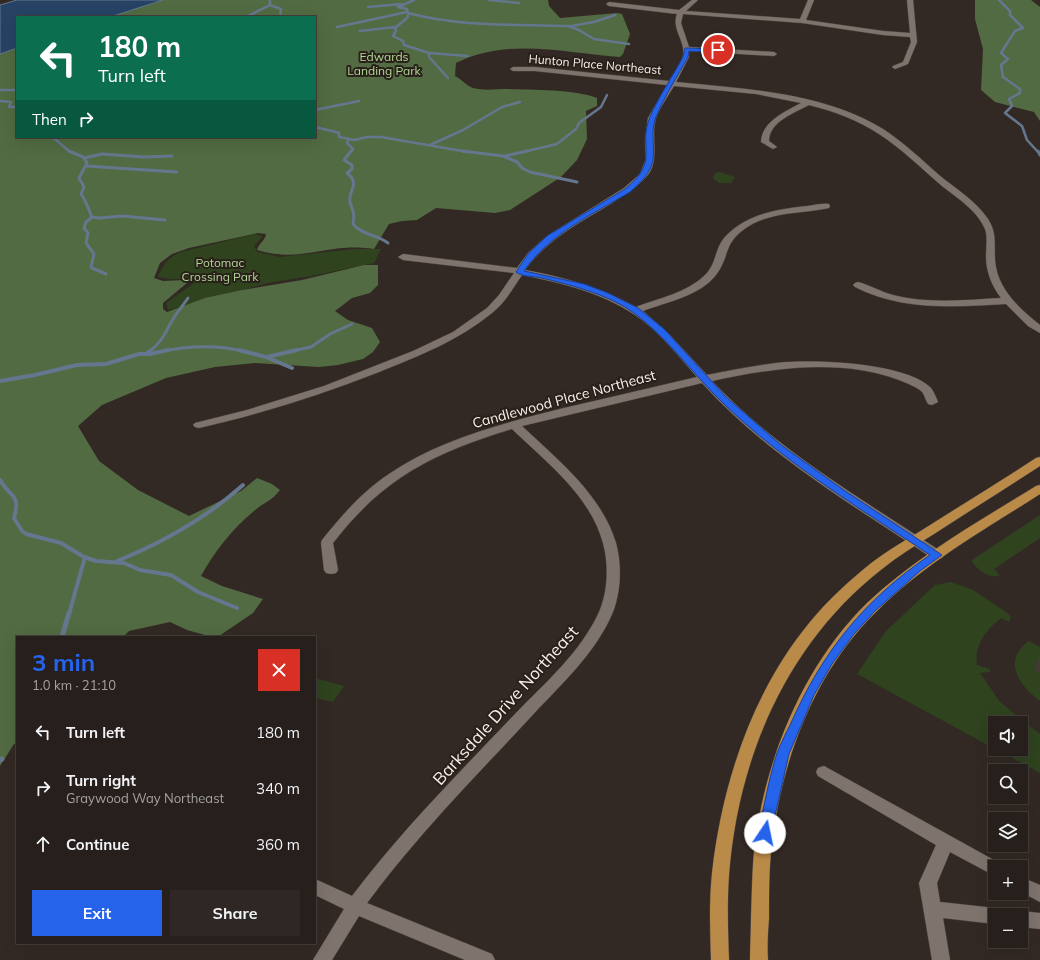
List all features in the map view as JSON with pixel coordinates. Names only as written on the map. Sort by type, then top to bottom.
[{"type":"main road","points":[[720,960],[718,907],[724,845],[733,801],[750,742],[762,711],[795,652],[822,617],[869,572],[914,540],[1040,461]]},
{"type":"main road","points":[[759,960],[762,859],[765,833],[783,754],[809,695],[828,661],[871,608],[917,568],[1040,489]]},
{"type":"street","points":[[199,425],[250,413],[328,388],[437,344],[474,323],[490,310],[502,296],[531,255],[543,243],[627,190],[644,175],[650,159],[649,140],[652,118],[686,57],[687,49],[678,27],[678,22],[682,12],[695,0]]},
{"type":"street","points":[[802,21],[811,0]]},
{"type":"street","points":[[895,67],[906,63],[914,42],[910,0]]},
{"type":"street","points":[[609,4],[682,12],[802,21],[883,33],[913,35]]},
{"type":"street","points":[[687,49],[774,54]]},
{"type":"street","name":"Hunton Place Northeast","points":[[513,69],[535,69],[756,92],[808,102],[852,117],[879,131],[973,208],[987,225],[991,234],[991,264],[993,276],[999,288],[1008,301],[1026,319],[1040,330]]},
{"type":"street","points":[[773,147],[765,142],[766,132],[770,126],[808,102]]},
{"type":"street","points":[[636,310],[688,291],[700,284],[715,270],[722,249],[727,240],[743,227],[754,221],[777,214],[826,206]]},
{"type":"street","points":[[403,257],[554,278],[606,295],[636,310],[661,330],[723,399],[778,447],[834,487],[937,555]]},
{"type":"street","points":[[858,285],[876,295],[912,301],[956,303],[1008,301]]},
{"type":"street","name":"Candlewood Place Northeast","points":[[331,570],[328,542],[342,522],[375,489],[395,474],[441,451],[514,425],[705,379],[778,366],[817,365],[849,367],[872,371],[911,381],[927,391],[932,402]]},
{"type":"street","name":"Barksdale Drive Northeast","points":[[322,960],[355,906],[386,864],[581,653],[596,631],[606,610],[614,574],[612,552],[606,530],[597,512],[585,495],[514,425]]},
{"type":"street","points":[[824,772],[988,865]]},
{"type":"street","points":[[941,960],[928,883],[946,842]]},
{"type":"street","points":[[316,887],[355,906],[486,960]]},
{"type":"street","points":[[1028,888],[1040,894]]},
{"type":"street","points":[[933,909],[988,915]]},
{"type":"street","points":[[1028,920],[1040,922]]},
{"type":"green space","name":"Edwards Landing Park","points":[[163,0],[548,0],[549,6],[560,18],[617,13],[622,14],[630,34],[623,54],[620,57],[558,50],[516,49],[476,55],[456,63],[455,76],[468,86],[477,89],[565,91],[597,98],[597,106],[586,111],[587,139],[577,160],[561,177],[510,210],[495,213],[436,208],[417,220],[389,224],[374,249],[339,248],[288,255],[268,253],[257,250],[266,234],[258,233],[189,248],[172,254],[160,263],[154,278],[163,281],[186,280],[187,283],[163,303],[163,309],[167,312],[205,298],[302,280],[364,265],[378,265],[378,285],[370,293],[352,298],[335,311],[348,320],[372,328],[380,342],[373,352],[363,359],[338,365],[319,367],[255,363],[215,367],[166,378],[102,405],[78,426],[99,461],[138,490],[189,516],[241,491],[257,478],[272,484],[280,490],[274,497],[246,518],[231,533],[218,549],[201,576],[222,586],[263,599],[253,613],[219,636],[205,635],[187,630],[170,622],[129,631],[124,636],[16,636],[16,743],[14,744],[0,766],[0,54],[16,48],[16,138],[316,138],[316,16],[113,16]]},
{"type":"green space","points":[[975,0],[1031,0],[1040,7],[1040,121],[1034,112],[995,102],[981,90],[983,49],[975,19]]},
{"type":"green space","points":[[719,172],[735,177],[731,183],[719,183],[713,178],[715,173]]},
{"type":"green space","name":"Potomac Crossing Park","points":[[255,234],[263,236],[254,246],[257,252],[280,257],[354,249],[381,249],[374,263],[268,283],[168,310],[166,303],[194,283],[195,279],[169,279],[158,277],[162,268],[169,259],[181,252]]},
{"type":"green space","points":[[1040,515],[1040,538],[994,569],[1000,575],[988,575],[981,571],[972,562],[972,560]]},
{"type":"green space","points":[[951,582],[973,590],[1009,614],[1011,617],[1009,622],[1001,618],[990,628],[982,638],[977,651],[977,665],[990,669],[990,672],[980,673],[1000,702],[1018,716],[988,716],[988,745],[857,674],[886,631],[935,585]]},
{"type":"green space","points":[[1029,641],[1040,647],[1040,701],[1025,688],[1016,672],[1016,656],[1021,648]]},
{"type":"green space","points":[[316,678],[344,686],[333,702],[316,698]]},
{"type":"green space","points":[[1028,724],[1040,734],[1040,773],[1028,766],[1028,764],[1024,764],[1009,756],[1028,756]]},
{"type":"water","points":[[17,0],[163,0],[113,16],[16,16],[16,48],[0,54],[0,5]]},
{"type":"waterway","points":[[270,0],[270,5]]},
{"type":"waterway","points":[[409,13],[407,9],[398,7],[414,0]]},
{"type":"waterway","points":[[489,0],[519,3]]},
{"type":"waterway","points":[[999,0],[1010,11],[1010,15],[1023,28],[1015,31],[1001,53],[1008,59],[1001,65],[1003,77],[1020,89],[1020,93],[1009,99],[1012,106],[1005,113],[1022,126],[1027,140],[1038,152]]},
{"type":"waterway","points":[[368,7],[401,4]]},
{"type":"waterway","points":[[248,16],[270,5]]},
{"type":"waterway","points":[[270,5],[281,9],[280,16]]},
{"type":"waterway","points":[[337,27],[407,12]]},
{"type":"waterway","points":[[409,13],[447,21],[468,23],[568,26],[579,30],[594,39],[629,44]]},
{"type":"waterway","points":[[409,13],[407,18],[395,28],[396,31],[393,36],[403,41],[404,45],[429,53]]},
{"type":"waterway","points":[[571,26],[594,22],[615,15]]},
{"type":"waterway","points":[[360,31],[395,27]]},
{"type":"waterway","points":[[429,53],[468,56]]},
{"type":"waterway","points":[[429,53],[429,57],[448,78]]},
{"type":"waterway","points":[[0,90],[16,90]]},
{"type":"waterway","points":[[523,152],[557,144],[576,129],[579,123],[601,107],[607,95]]},
{"type":"waterway","points":[[0,101],[11,102],[9,107],[16,107]]},
{"type":"waterway","points":[[316,110],[359,101]]},
{"type":"waterway","points":[[430,145],[463,130],[502,107],[520,102]]},
{"type":"waterway","points":[[316,127],[339,133],[339,137],[349,139]]},
{"type":"waterway","points":[[349,139],[354,140],[367,137],[381,137],[463,151]]},
{"type":"waterway","points":[[52,138],[70,152]]},
{"type":"waterway","points":[[349,139],[347,143],[353,149],[351,152]]},
{"type":"waterway","points":[[69,151],[83,157],[87,163],[79,178],[84,187],[81,194],[92,217]]},
{"type":"waterway","points":[[351,151],[344,160],[352,165],[352,169],[347,173],[353,180],[354,184],[350,198],[354,215],[353,224],[357,228],[388,243]]},
{"type":"waterway","points":[[463,151],[503,156],[517,162],[522,168],[530,172],[577,182]]},
{"type":"waterway","points":[[463,151],[468,152]]},
{"type":"waterway","points":[[505,156],[527,151]]},
{"type":"waterway","points":[[1038,151],[1040,155]]},
{"type":"waterway","points":[[84,158],[102,154],[144,157],[172,156]]},
{"type":"waterway","points":[[86,166],[177,172]]},
{"type":"waterway","points":[[92,217],[99,218],[123,216],[165,220]]},
{"type":"waterway","points":[[91,267],[94,254],[86,243],[88,233],[84,228],[86,222],[92,217]]},
{"type":"waterway","points":[[92,268],[106,274]]},
{"type":"waterway","points":[[150,351],[162,339],[175,316],[188,298]]},
{"type":"waterway","points":[[292,351],[311,347],[330,334],[352,324]]},
{"type":"waterway","points":[[165,351],[203,347],[242,351]]},
{"type":"waterway","points":[[146,354],[151,350]]},
{"type":"waterway","points":[[267,357],[297,350]]},
{"type":"waterway","points":[[146,354],[165,351]]},
{"type":"waterway","points":[[242,351],[266,357],[292,368]]},
{"type":"waterway","points":[[0,381],[35,375],[77,365],[106,364],[139,354],[146,354]]},
{"type":"waterway","points":[[0,480],[15,500],[16,510],[14,518],[22,531],[26,534],[61,543],[85,557]]},
{"type":"waterway","points":[[117,561],[168,538],[183,529],[214,509],[243,485]]},
{"type":"waterway","points":[[69,614],[85,557]]},
{"type":"waterway","points":[[85,557],[96,561],[124,563],[140,570],[171,575],[198,592],[237,608]]},
{"type":"waterway","points":[[62,636],[69,613]]},
{"type":"route","points":[[718,50],[687,49],[686,57],[652,118],[649,140],[650,159],[644,175],[627,190],[550,238],[531,255],[519,272],[541,275],[582,286],[606,295],[636,310],[661,330],[723,399],[778,447],[842,493],[937,555],[917,568],[871,608],[828,661],[809,695],[783,754],[765,833]]}]
